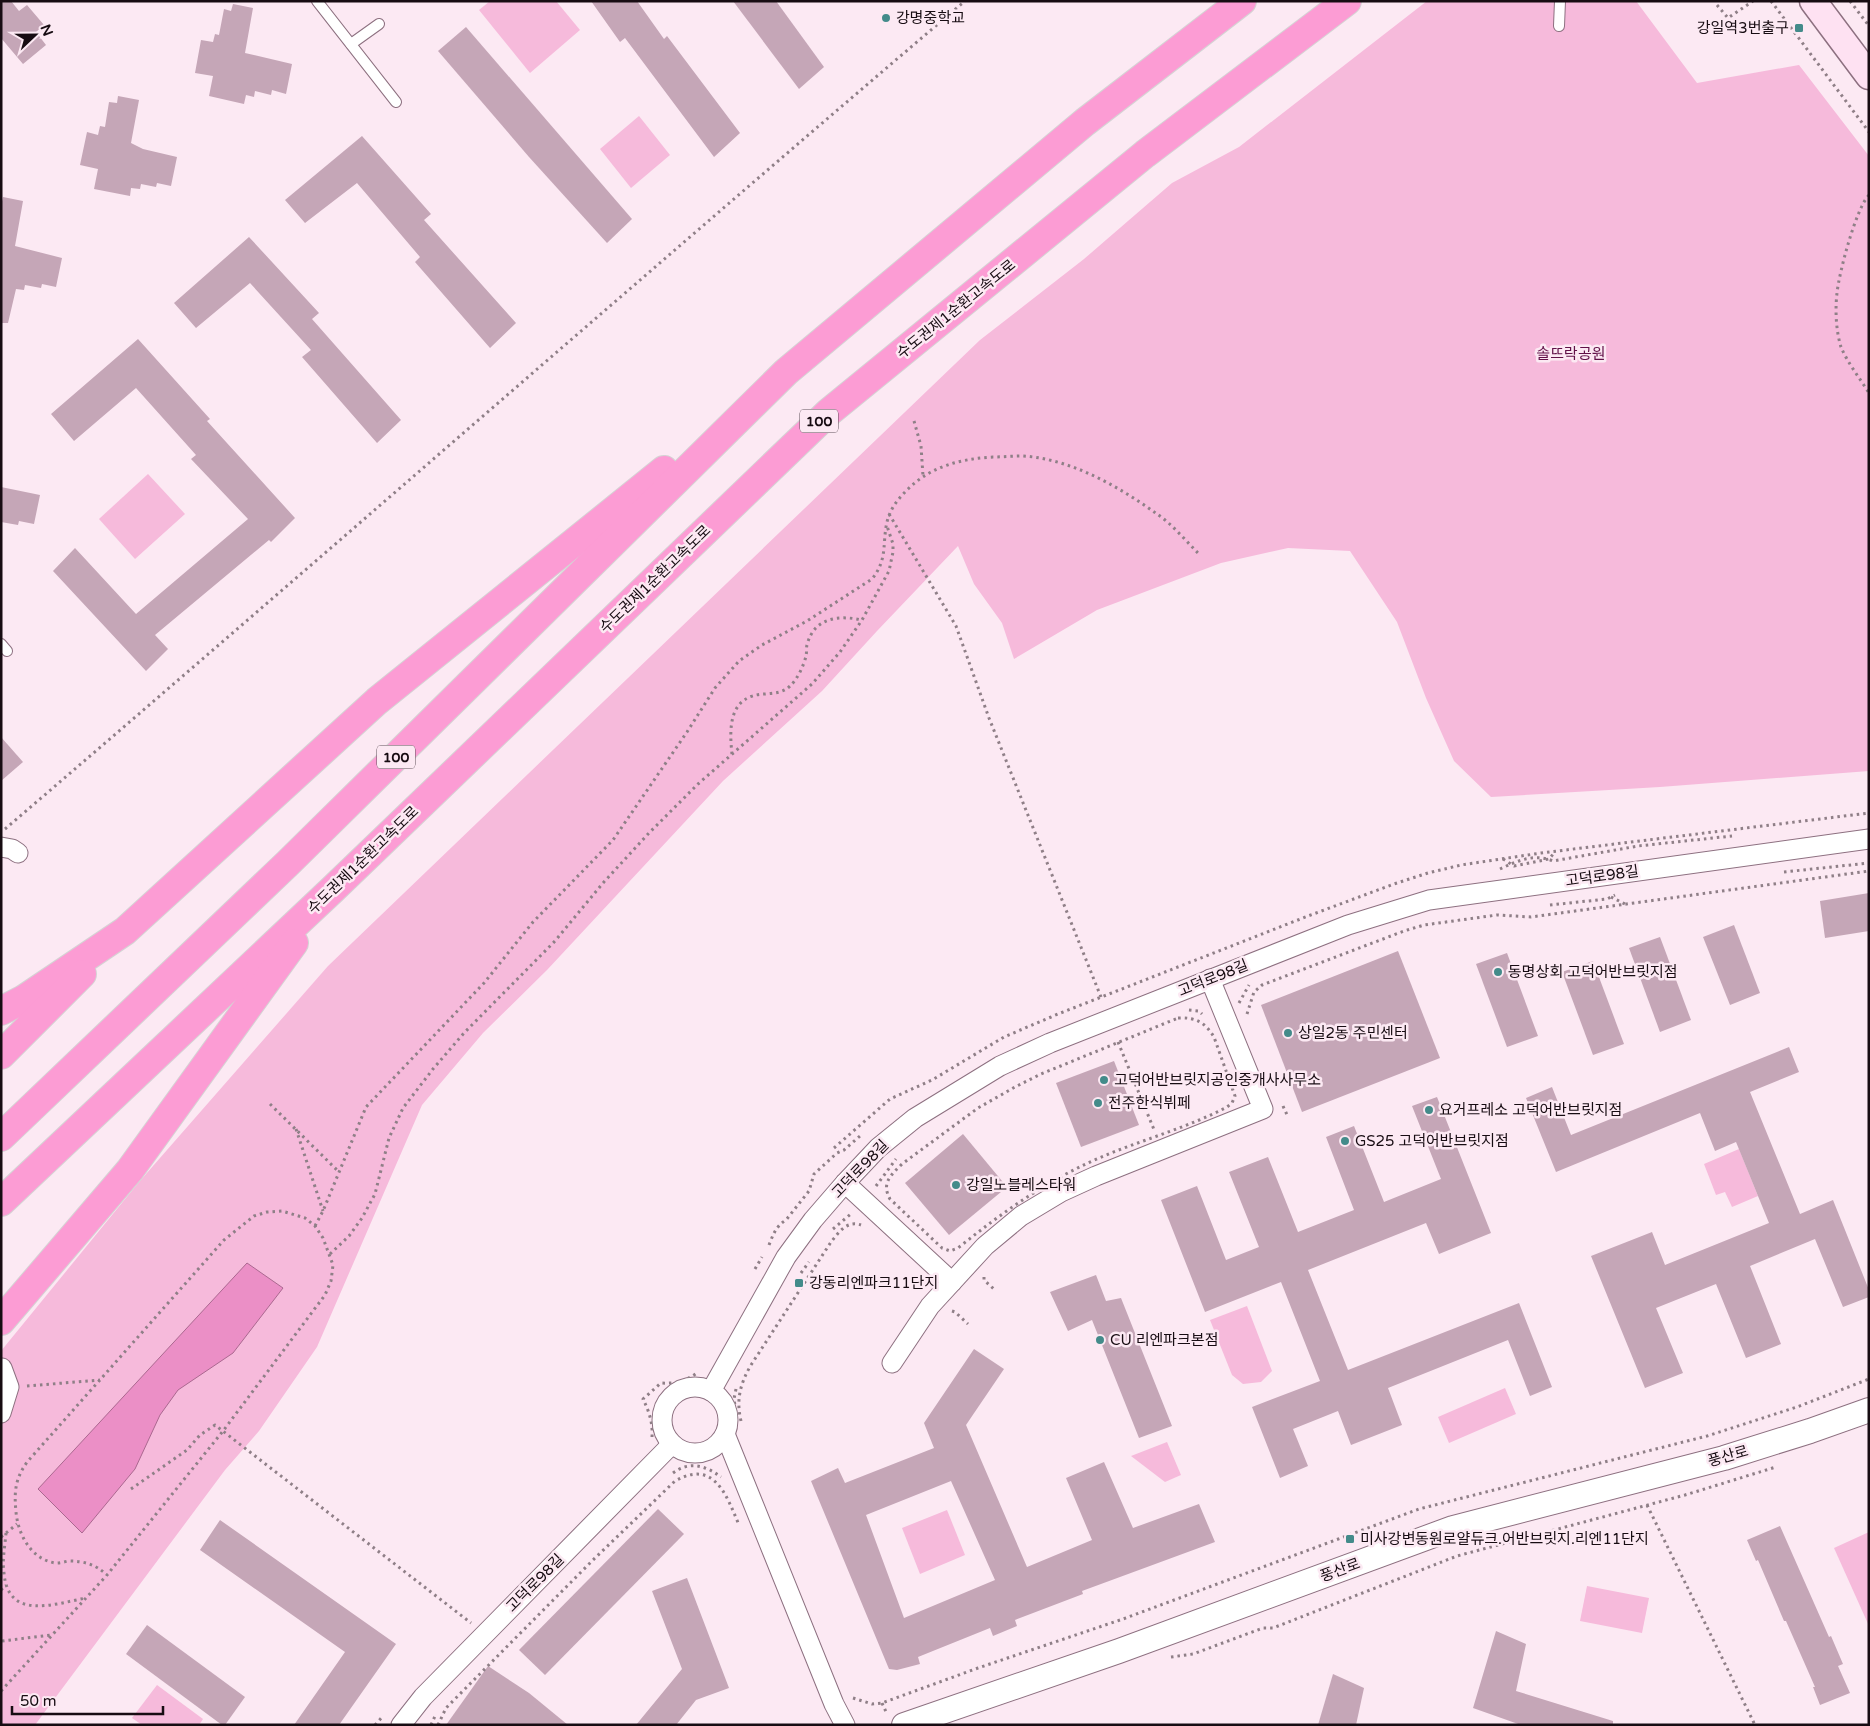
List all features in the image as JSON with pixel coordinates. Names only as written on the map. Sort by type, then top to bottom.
[{"type":"highway","name":"100","points":[[1,1137],[288,863],[786,372],[1085,122],[1242,1]]},
{"type":"highway","name":"수도권제1순환고속도로","points":[[1,1202],[333,889],[829,412],[1146,154],[1347,1]]},
{"type":"highway","points":[[1,1055],[125,931],[377,701],[786,372]]},
{"type":"highway","points":[[1,1321],[130,1170],[333,889]]},
{"type":"highway","points":[[1,1012],[24,999],[125,931]]},
{"type":"main road","points":[[1813,1],[1869,76]]},
{"type":"street","name":"고덕로98길","points":[[711,1391],[786,1257],[813,1220],[845,1183],[878,1148],[915,1118],[1000,1066],[1050,1043],[1348,925],[1429,900],[1869,839]]},
{"type":"street","points":[[892,1363],[930,1306],[985,1246],[1021,1216],[1062,1192],[1096,1176],[1263,1109],[1210,979]]},
{"type":"street","points":[[845,1183],[952,1282]]},
{"type":"street","points":[[1,1413],[8,1387],[2,1368]]},
{"type":"street","points":[[698,1387],[711,1391],[717,1396],[724,1404],[728,1424],[734,1426],[719,1443],[710,1449],[700,1453],[690,1453],[680,1450],[666,1436],[662,1426],[664,1406],[678,1392],[698,1387]]},
{"type":"street","name":"풍산로","points":[[904,1725],[1118,1651],[1453,1528],[1724,1458],[1810,1432],[1869,1410]]},
{"type":"street","points":[[734,1426],[834,1704],[845,1725]]},
{"type":"street","name":"고덕로98길","points":[[401,1725],[423,1697],[672,1444]]},
{"type":"lane","points":[[317,1],[396,102]]},
{"type":"lane","points":[[1559,26],[1560,1]]},
{"type":"lane","points":[[351,44],[379,24]]},
{"type":"path","points":[[7,849],[3,834],[5,829],[280,594],[787,152],[965,1]]},
{"type":"path","points":[[1717,5],[1728,18],[1754,1]]},
{"type":"path","points":[[1771,1],[1869,132]]},
{"type":"path","points":[[1850,1],[1869,26]]},
{"type":"path","points":[[1869,195],[1864,199],[1853,226],[1837,293],[1836,320],[1842,347],[1869,394]]},
{"type":"path","points":[[914,421],[921,446],[924,476]]},
{"type":"path","points":[[315,1226],[366,1107],[484,983],[533,922],[613,840],[715,688],[739,661],[762,645],[822,612],[872,579],[880,570],[884,558],[886,523],[889,514],[907,490],[924,476],[946,464],[976,458],[1023,456],[1065,464],[1109,484],[1158,514],[1198,553]]},
{"type":"path","points":[[889,514],[956,626],[993,727],[1101,997]]},
{"type":"path","points":[[330,1254],[349,1236],[362,1218],[375,1194],[389,1138],[403,1108],[433,1069],[464,1033],[555,941],[603,883],[649,834],[698,784],[812,684],[840,652],[862,620],[892,563],[893,544],[886,523]]},
{"type":"path","points":[[732,754],[732,716],[739,704],[750,696],[783,692],[791,686],[803,666],[811,634],[818,625],[826,620],[837,617],[862,620]]},
{"type":"path","points":[[1502,859],[1514,866],[1549,859],[1556,852]]},
{"type":"path","points":[[1783,872],[1869,863]]},
{"type":"path","points":[[1249,1023],[1246,1014],[1249,1003],[1254,992],[1262,985],[1424,925],[1497,915],[1531,917],[1802,881],[1869,870]]},
{"type":"path","points":[[1801,871],[1802,881]]},
{"type":"path","points":[[1548,905],[1607,900],[1617,894]]},
{"type":"path","points":[[1612,897],[1626,904]]},
{"type":"path","points":[[1241,1003],[1250,984],[1255,981]]},
{"type":"path","points":[[1180,1009],[1199,1011],[1206,1017]]},
{"type":"path","points":[[1178,1018],[1198,1020],[1205,1024],[1214,1037],[1234,1090],[1235,1096],[1232,1103],[1222,1109],[1098,1158],[1057,1179],[1016,1203],[958,1248],[950,1252],[942,1248],[899,1209],[886,1191],[891,1176],[902,1164],[978,1108],[1041,1074],[1118,1042],[1178,1018]]},
{"type":"path","points":[[1118,1042],[1156,1136]]},
{"type":"path","points":[[1280,1098],[1288,1117]]},
{"type":"path","points":[[270,1104],[339,1172]]},
{"type":"path","points":[[296,1129],[323,1211]]},
{"type":"path","points":[[812,1181],[814,1174],[837,1153],[844,1150]]},
{"type":"path","points":[[878,1185],[900,1154]]},
{"type":"path","points":[[1,1691],[107,1575],[223,1431],[325,1295],[331,1281],[333,1265],[330,1254],[315,1226],[295,1214],[282,1211],[267,1212],[254,1216],[224,1240],[22,1468],[15,1486],[17,1524],[32,1552],[43,1559],[57,1563],[89,1563],[107,1575]]},
{"type":"path","points":[[828,1234],[848,1218]]},
{"type":"path","points":[[734,1426],[738,1399],[745,1376],[794,1297],[831,1242],[844,1227],[856,1224],[864,1226]]},
{"type":"path","points":[[798,1278],[814,1254]]},
{"type":"path","points":[[984,1270],[984,1280],[996,1291]]},
{"type":"path","points":[[734,1426],[736,1387],[747,1362]]},
{"type":"path","points":[[8,1387],[100,1380]]},
{"type":"path","points":[[652,1439],[649,1410],[643,1399],[661,1384]]},
{"type":"path","points":[[131,1489],[187,1450],[200,1435],[215,1425],[467,1621]]},
{"type":"path","points":[[670,1475],[681,1467],[693,1465],[702,1466],[714,1472]]},
{"type":"path","points":[[1272,1628],[1457,1556],[1539,1536],[1693,1493],[1777,1466]]},
{"type":"path","points":[[438,1725],[446,1708],[592,1561],[675,1481],[686,1475],[697,1474],[716,1481],[728,1499],[739,1525]]},
{"type":"path","points":[[1647,1505],[1755,1725]]},
{"type":"path","points":[[1,1537],[17,1524]]},
{"type":"path","points":[[6,1534],[3,1572],[6,1585],[14,1598],[27,1606],[45,1606],[86,1598]]},
{"type":"path","points":[[1,1590],[6,1585]]},
{"type":"path","points":[[2,1640],[52,1635]]},
{"type":"path","points":[[851,1697],[872,1704],[882,1703]]},
{"type":"green space","points":[[490,1],[556,1],[580,30],[530,73],[479,10]]},
{"type":"green space","name":"솔뜨락공원","points":[[1427,1],[1636,1],[1697,83],[1799,65],[1869,156],[1869,771],[1660,787],[1491,797],[1454,761],[1426,698],[1397,622],[1350,551],[1288,548],[1221,563],[1097,610],[1014,659],[1002,623],[974,584],[958,546],[822,691],[723,781],[547,970],[483,1033],[422,1105],[317,1347],[259,1431],[225,1470],[35,1725],[1,1725],[1,1351],[139,1182],[328,966],[980,340],[1084,259],[1172,183],[1239,147]]},
{"type":"green space","points":[[639,116],[670,155],[631,188],[600,149]]},
{"type":"green space","points":[[148,474],[185,514],[135,559],[99,519]]},
{"type":"green space","points":[[1739,1149],[1758,1196],[1732,1207],[1725,1192],[1716,1195],[1704,1164]]},
{"type":"green space","points":[[1247,1306],[1272,1371],[1261,1382],[1243,1384],[1232,1375],[1210,1320]]},
{"type":"green space","points":[[1505,1388],[1516,1414],[1449,1443],[1438,1417]]},
{"type":"green space","points":[[1167,1442],[1181,1475],[1165,1482],[1131,1456]]},
{"type":"green space","points":[[947,1510],[965,1555],[920,1574],[902,1528]]},
{"type":"green space","points":[[1869,1532],[1869,1626],[1834,1548]]},
{"type":"green space","points":[[1587,1586],[1649,1598],[1642,1633],[1580,1621]]},
{"type":"green space","points":[[157,1685],[203,1719],[199,1725],[142,1725],[132,1718]]},
{"type":"shaded area","points":[[247,1263],[283,1288],[233,1353],[178,1390],[160,1415],[135,1469],[82,1533],[38,1489]]},
{"type":"building","points":[[1,1],[11,1],[19,11],[27,5],[44,25],[36,32],[46,45],[23,64],[1,38]]},
{"type":"building","points":[[591,1],[637,1],[664,39],[667,36],[740,133],[714,157],[625,38],[620,42]]},
{"type":"building","points":[[733,1],[776,1],[824,67],[799,89]]},
{"type":"building","points":[[233,4],[253,8],[245,53],[292,64],[286,94],[272,90],[271,95],[255,91],[254,97],[246,95],[244,104],[209,96],[213,76],[195,73],[201,40],[213,42],[215,34],[219,35],[224,9],[231,11]]},
{"type":"building","points":[[466,27],[632,219],[607,243],[529,157],[438,51]]},
{"type":"building","points":[[118,96],[139,100],[131,143],[143,149],[177,157],[171,186],[157,183],[156,187],[141,184],[140,189],[131,188],[130,196],[94,189],[98,169],[80,165],[87,132],[98,135],[100,126],[105,127],[109,102],[117,103]]},
{"type":"building","points":[[362,136],[431,214],[424,220],[516,323],[490,348],[415,262],[420,257],[357,183],[305,223],[285,200]]},
{"type":"building","points":[[3,197],[23,201],[15,246],[62,258],[56,287],[42,284],[41,288],[25,285],[24,290],[16,289],[8,323],[1,323],[1,206]]},
{"type":"building","points":[[249,237],[319,313],[312,319],[401,420],[377,443],[302,357],[311,350],[250,283],[196,328],[174,303]]},
{"type":"building","points":[[138,339],[210,419],[207,421],[295,518],[271,542],[269,540],[155,635],[168,649],[146,671],[53,571],[75,548],[136,614],[248,519],[191,459],[196,455],[136,388],[74,441],[51,414]]},
{"type":"building","points":[[1,487],[40,495],[34,524],[19,521],[18,525],[1,522]]},
{"type":"building","points":[[1,737],[23,762],[1,781]]},
{"type":"building","points":[[1869,893],[1869,931],[1825,938],[1820,901]]},
{"type":"building","points":[[1734,925],[1760,993],[1730,1005],[1703,937]]},
{"type":"building","points":[[1660,937],[1691,1020],[1660,1032],[1629,948]]},
{"type":"building","points":[[1398,951],[1440,1058],[1302,1112],[1261,1005]]},
{"type":"building","points":[[1507,953],[1538,1036],[1507,1047],[1476,964]]},
{"type":"building","points":[[1593,961],[1624,1044],[1593,1055],[1562,972]]},
{"type":"building","points":[[1789,1047],[1799,1072],[1750,1092],[1800,1214],[1833,1200],[1869,1290],[1869,1297],[1843,1307],[1815,1239],[1750,1266],[1781,1344],[1746,1358],[1716,1284],[1656,1308],[1683,1373],[1645,1388],[1591,1256],[1652,1232],[1665,1265],[1769,1223],[1736,1142],[1715,1151],[1700,1113],[1556,1172],[1526,1098],[1552,1087],[1571,1135]]},
{"type":"building","points":[[1114,1061],[1139,1125],[1081,1147],[1056,1083]]},
{"type":"building","points":[[1437,1097],[1491,1233],[1439,1254],[1426,1223],[1308,1270],[1348,1370],[1519,1303],[1552,1387],[1530,1396],[1508,1340],[1388,1388],[1402,1425],[1351,1445],[1338,1411],[1293,1429],[1308,1466],[1280,1478],[1252,1407],[1320,1381],[1281,1282],[1205,1312],[1161,1200],[1197,1186],[1226,1260],[1259,1247],[1229,1172],[1268,1157],[1298,1232],[1354,1210],[1326,1137],[1354,1126],[1384,1202],[1441,1179],[1412,1106]]},
{"type":"building","name":"강일노블레스타워","points":[[963,1134],[1007,1187],[949,1235],[905,1183]]},
{"type":"building","points":[[1096,1275],[1106,1301],[1121,1298],[1172,1426],[1139,1438],[1092,1320],[1068,1331],[1050,1292]]},
{"type":"building","points":[[974,1349],[1004,1369],[966,1425],[1027,1567],[1092,1540],[1066,1478],[1104,1462],[1133,1528],[1199,1504],[1215,1542],[1082,1591],[1083,1594],[1015,1620],[1017,1626],[993,1636],[990,1628],[918,1657],[920,1664],[897,1670],[889,1669],[811,1481],[838,1468],[845,1483],[934,1448],[924,1423]],"holes":[[[951,1481],[995,1580],[904,1618],[866,1515]]]},
{"type":"building","points":[[658,1509],[684,1534],[545,1675],[519,1650]]},
{"type":"building","points":[[220,1520],[396,1644],[339,1725],[294,1725],[345,1652],[200,1550]]},
{"type":"building","points":[[1780,1526],[1829,1637],[1831,1636],[1843,1664],[1838,1666],[1850,1693],[1820,1705],[1813,1687],[1815,1687],[1786,1621],[1784,1621],[1758,1560],[1756,1561],[1747,1540]]},
{"type":"building","points":[[687,1578],[729,1688],[696,1700],[676,1725],[636,1725],[682,1669],[652,1591]]},
{"type":"building","points":[[147,1625],[245,1697],[225,1725],[222,1725],[126,1654]]},
{"type":"building","points":[[1496,1631],[1526,1644],[1516,1691],[1613,1721],[1613,1725],[1521,1725],[1473,1708]]},
{"type":"building","points":[[488,1666],[529,1693],[568,1725],[446,1725]]},
{"type":"building","points":[[1333,1674],[1364,1688],[1356,1725],[1318,1725]]},
{"type":"place","name":"강명중학교","points":[[886,18]]},
{"type":"place","name":"강일역3번출구","points":[[1799,28]]},
{"type":"place","name":"동명상회 고덕어반브릿지점","points":[[1498,972]]},
{"type":"place","name":"상일2동 주민센터","points":[[1288,1033]]},
{"type":"place","name":"고덕어반브릿지공인중개사사무소","points":[[1104,1080]]},
{"type":"place","name":"전주한식뷔페","points":[[1098,1103]]},
{"type":"place","name":"요거프레소 고덕어반브릿지점","points":[[1429,1110]]},
{"type":"place","name":"GS25 고덕어반브릿지점","points":[[1345,1141]]},
{"type":"place","name":"강일노블레스타워","points":[[956,1185]]},
{"type":"place","name":"강동리엔파크11단지","points":[[799,1283]]},
{"type":"place","name":"CU 리엔파크본점","points":[[1100,1340]]},
{"type":"place","name":"미사강변동원로얄듀크.어반브릿지.리엔11단지","points":[[1350,1539]]}]
